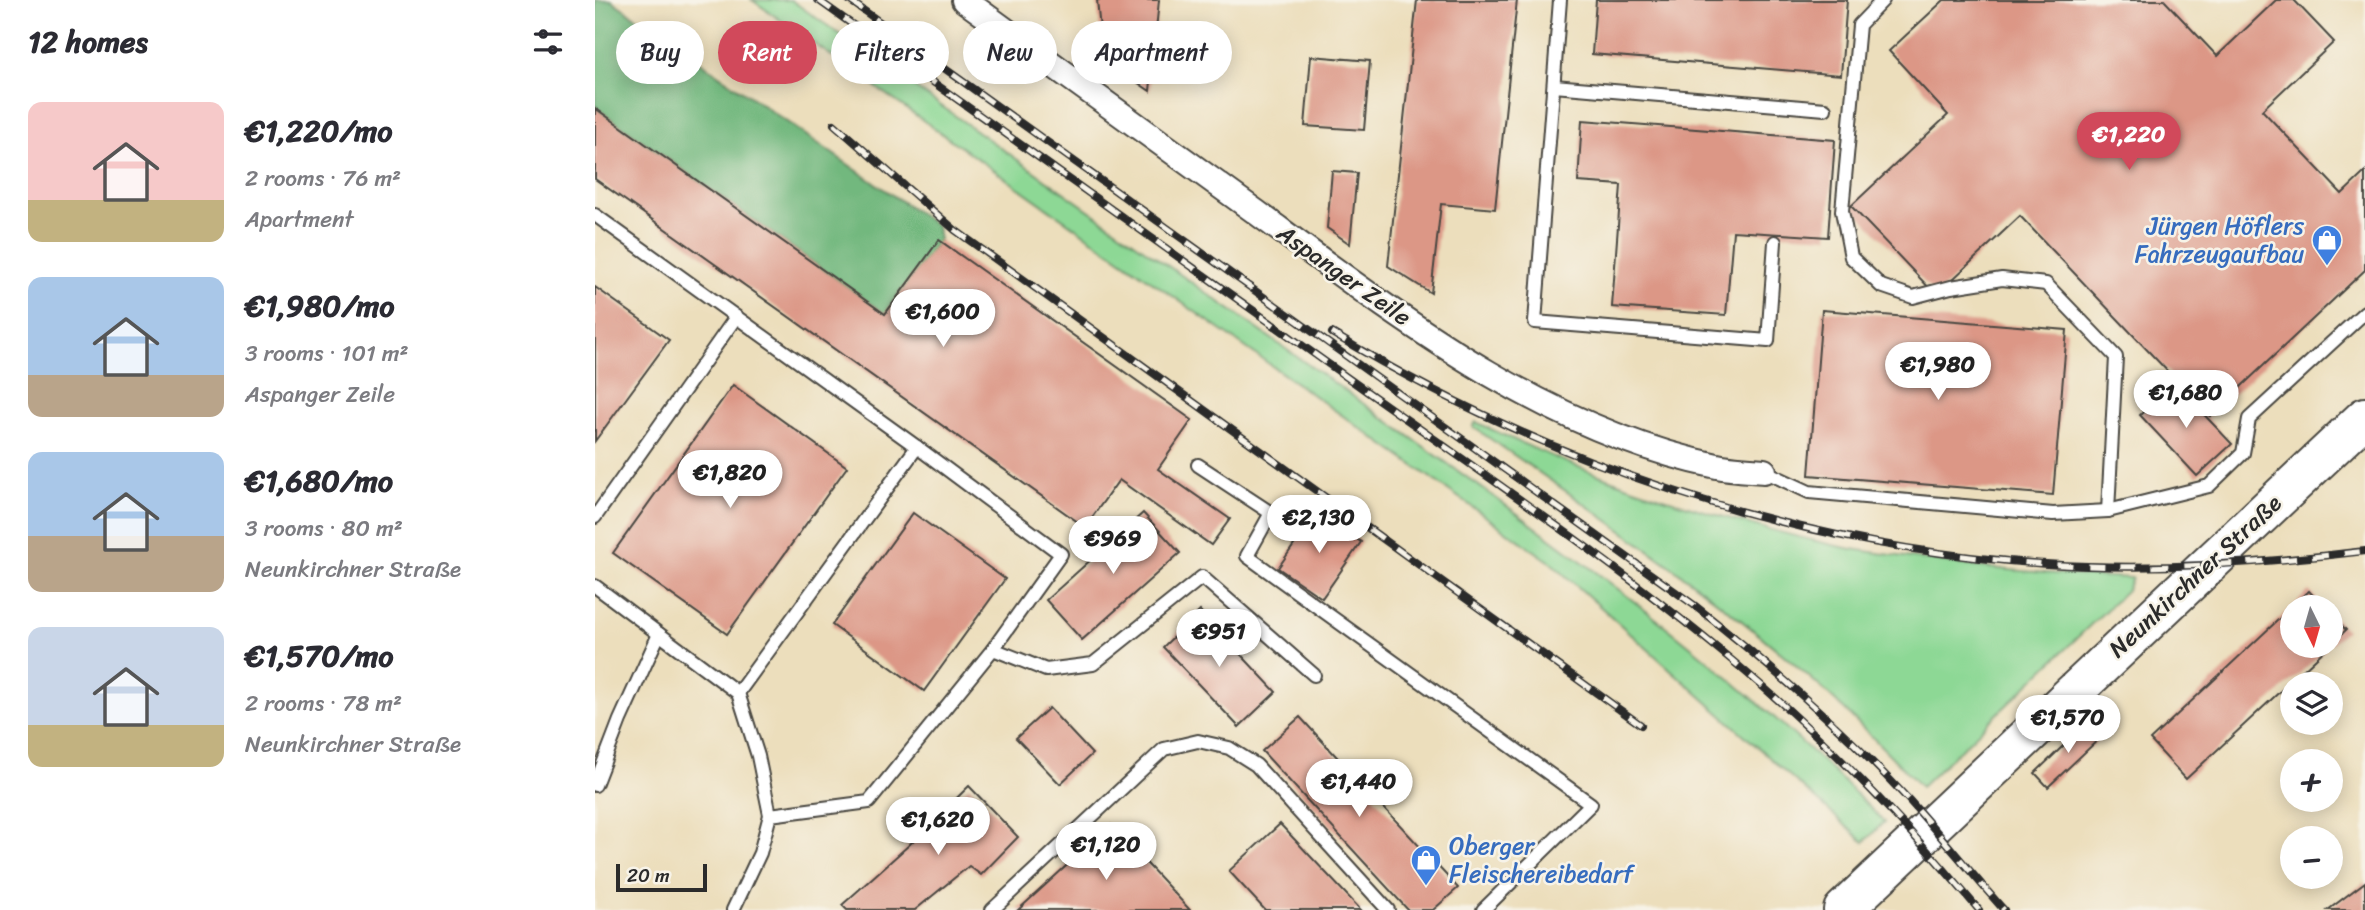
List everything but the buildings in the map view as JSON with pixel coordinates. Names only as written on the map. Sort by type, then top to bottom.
[{"type":"main road","name":"Neunkirchner Straße","points":[[1843,910],[2365,417]]},
{"type":"street","name":"Aspanger Zeile","points":[[964,0],[1374,298],[1467,360],[1539,401],[1599,428],[1658,450],[1718,466],[1764,471]]},
{"type":"lane","points":[[1560,0],[1535,322],[1768,341],[1775,242]]},
{"type":"lane","points":[[1883,0],[1859,25],[1842,211],[1851,257],[1881,286],[1913,297],[1951,286],[2002,279],[2046,284],[2116,357],[2108,511]]},
{"type":"lane","points":[[1554,86],[1825,109]]},
{"type":"lane","points":[[595,215],[1061,554],[993,649],[869,802],[770,815]]},
{"type":"lane","points":[[1764,471],[1809,492],[2053,514],[2108,511],[2209,486],[2243,453],[2249,419],[2365,312]]},
{"type":"lane","points":[[595,517],[736,317]]},
{"type":"lane","points":[[738,693],[917,447]]},
{"type":"lane","points":[[1198,465],[1271,513],[1247,556],[1591,804],[1483,910]]},
{"type":"lane","points":[[993,649],[1046,670],[1093,664],[1202,578],[1314,675]]},
{"type":"lane","points":[[595,586],[738,693],[758,756],[770,815],[760,853],[733,910]]},
{"type":"lane","points":[[595,785],[620,719],[659,634]]},
{"type":"lane","points":[[992,910],[1164,749],[1198,741],[1229,748],[1256,765],[1388,910]]},
{"type":"green space","points":[[595,0],[611,0],[641,21],[616,21],[616,84],[704,84],[704,64],[718,74],[718,84],[732,84],[937,226],[939,240],[885,314],[595,107]]},
{"type":"green space","points":[[752,0],[791,0],[831,28],[831,56],[817,46],[817,21],[782,21]]},
{"type":"green space","points":[[871,84],[911,84],[1493,496],[1696,650],[1761,705],[1884,822],[1864,842],[1549,561]]},
{"type":"green space","points":[[1476,422],[1608,478],[1698,509],[1790,535],[1854,549],[1962,565],[2132,578],[2127,590],[1921,787],[1836,702],[1767,641],[1643,546],[1473,427]]},
{"type":"railway","points":[[818,0],[1554,524],[1690,626],[1831,750],[1922,844],[1979,910]]},
{"type":"railway","points":[[849,0],[1694,605],[1778,674],[1858,748],[1909,800],[2004,910]]},
{"type":"railway","points":[[834,124],[955,230],[1641,725]]},
{"type":"railway","points":[[1332,333],[1414,380],[1499,422],[1586,459],[1675,491],[1766,518],[1858,539],[1952,555],[2046,564],[2126,567],[2285,560],[2365,551]]},
{"type":"place","name":"Jürgen Höflers Fahrzeugaufbau","points":[[2327,267]]},
{"type":"place","name":"Oberger Fleischereibedarf","points":[[1426,887]]}]
